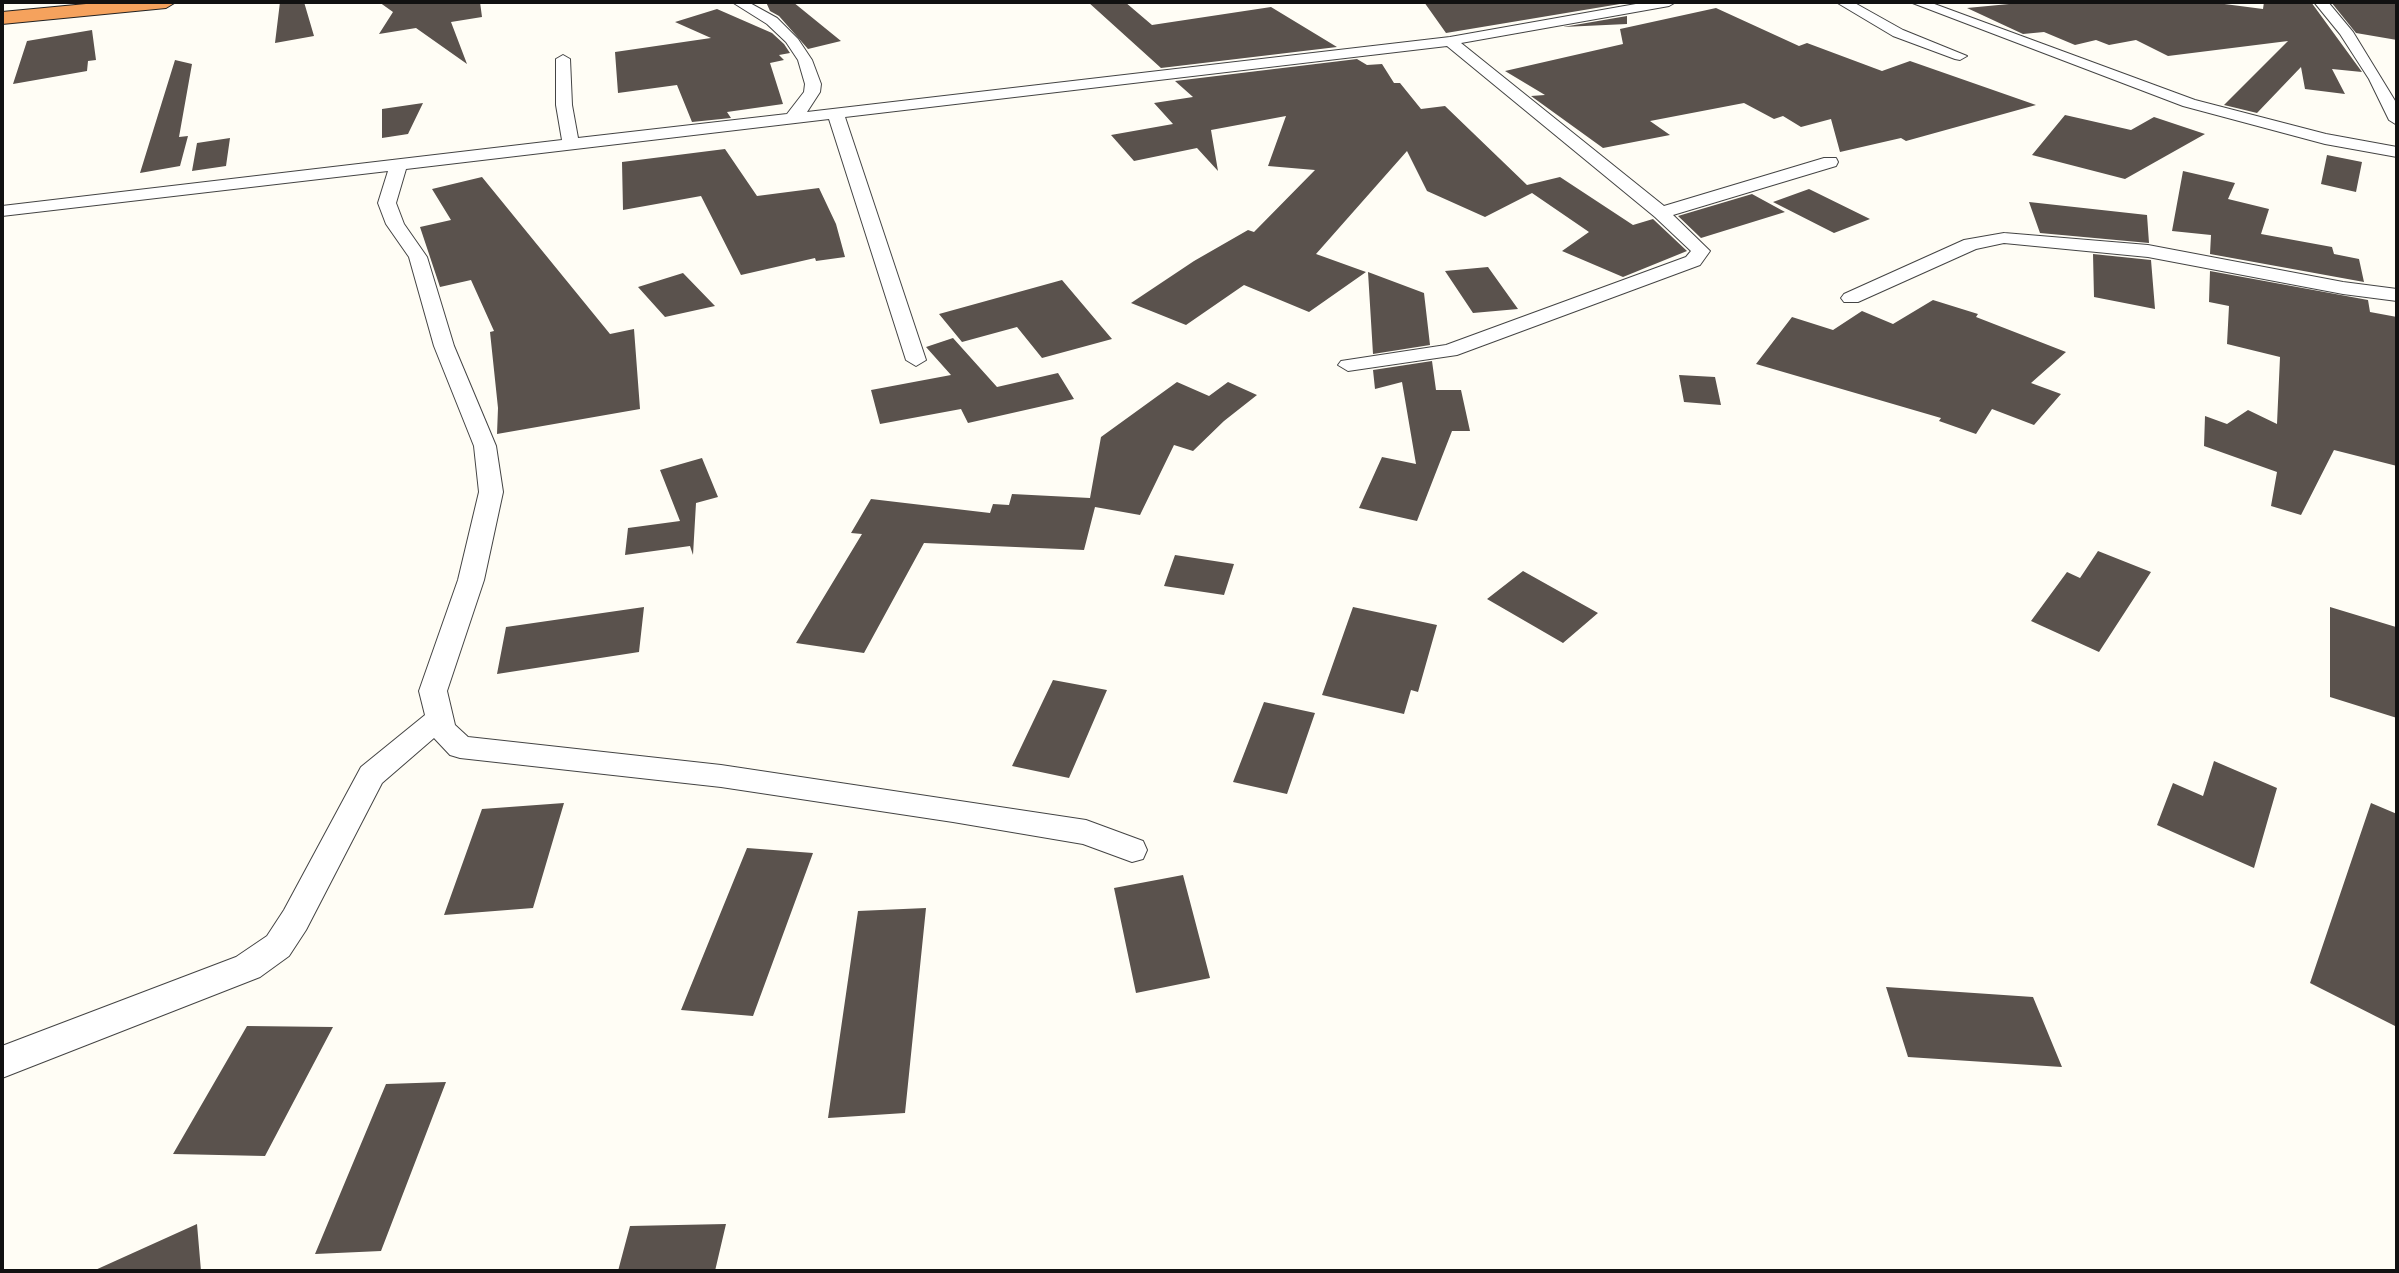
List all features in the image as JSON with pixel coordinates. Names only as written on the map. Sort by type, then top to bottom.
[{"type":"highway","points":[[2,7],[60,2]]},
{"type":"highway","points":[[2,18],[166,2]]},
{"type":"street","points":[[740,2],[772,20],[791,39],[804,60],[813,84],[813,92],[805,105],[789,121]]},
{"type":"street","points":[[2,211],[836,116],[1450,41],[1639,5],[1669,2]]},
{"type":"street","points":[[1843,2],[1898,33],[1960,56]]},
{"type":"street","points":[[1917,2],[2189,103],[2325,139],[2397,152]]},
{"type":"street","points":[[2321,2],[2346,32],[2377,79],[2397,120]]},
{"type":"street","points":[[1348,365],[1450,351],[1693,261],[1701,251],[1661,213],[1547,123],[1450,41]]},
{"type":"street","points":[[563,59],[564,105],[571,145]]},
{"type":"street","points":[[836,116],[883,251],[916,360]]},
{"type":"street","points":[[1661,213],[1830,162]]},
{"type":"street","points":[[399,164],[387,203],[395,224],[418,257],[444,346],[485,446],[491,492],[471,580],[433,691],[442,729],[460,747],[721,776],[953,810],[1086,832],[1132,850]]},
{"type":"street","points":[[1851,298],[1971,244],[2004,238],[2148,251],[2394,296]]},
{"type":"street","points":[[2,1062],[247,967],[278,946],[296,920],[371,775],[440,718]]},
{"type":"building","points":[[280,2],[304,2],[314,36],[275,43]]},
{"type":"building","points":[[379,2],[480,2],[482,17],[451,22],[467,64],[416,28],[379,34],[393,12]]},
{"type":"building","points":[[766,2],[793,2],[841,41],[808,49],[779,16],[770,11]]},
{"type":"building","points":[[1088,2],[1125,2],[1152,25],[1271,7],[1337,47],[1161,68]]},
{"type":"building","points":[[1424,2],[1626,2],[1626,3],[1446,33]]},
{"type":"building","points":[[2030,2],[2209,2],[2263,9],[2264,2],[2311,2],[2362,72],[2332,69],[2345,94],[2305,89],[2301,67],[2257,113],[2224,105],[2288,41],[2168,56],[2136,40],[2109,45],[2096,40],[2075,45],[2044,32],[2023,34],[1967,8]]},
{"type":"building","points":[[2331,2],[2397,2],[2397,40],[2356,33]]},
{"type":"building","points":[[1716,8],[1799,46],[1807,43],[1882,71],[1910,61],[2036,105],[1906,141],[1901,138],[1840,152],[1831,119],[1801,127],[1783,116],[1774,119],[1744,103],[1650,121],[1670,135],[1603,148],[1531,96],[1545,95],[1505,71],[1623,44],[1620,29]]},
{"type":"building","points":[[717,9],[772,33],[784,44],[790,53],[779,55],[784,60],[770,63],[783,104],[727,112],[731,118],[692,122],[677,85],[618,93],[615,52],[711,38],[675,22]]},
{"type":"building","points":[[1627,16],[1627,24],[1563,27]]},
{"type":"building","points":[[92,30],[96,60],[88,61],[87,71],[13,84],[27,41]]},
{"type":"building","points":[[1357,59],[1367,65],[1382,64],[1394,83],[1400,83],[1421,109],[1445,106],[1527,185],[1560,177],[1633,225],[1653,219],[1687,251],[1623,277],[1562,251],[1589,232],[1532,193],[1485,217],[1427,191],[1407,151],[1316,254],[1366,272],[1309,312],[1244,285],[1186,325],[1131,303],[1194,261],[1248,230],[1254,232],[1315,170],[1268,166],[1286,116],[1211,130],[1218,171],[1197,148],[1134,161],[1111,135],[1173,124],[1154,103],[1193,97],[1175,81]]},
{"type":"building","points":[[175,60],[192,64],[179,137],[188,136],[180,166],[140,173]]},
{"type":"building","points":[[423,103],[408,134],[382,138],[382,109]]},
{"type":"building","points":[[2065,115],[2131,130],[2154,117],[2205,134],[2125,179],[2032,155]]},
{"type":"building","points":[[230,138],[226,166],[192,171],[197,143]]},
{"type":"building","points":[[725,149],[757,196],[819,188],[836,224],[845,257],[816,261],[815,258],[741,275],[701,196],[623,210],[622,162]]},
{"type":"building","points":[[2327,155],[2362,162],[2356,192],[2321,184]]},
{"type":"building","points":[[2183,171],[2235,183],[2228,199],[2269,209],[2261,234],[2332,247],[2334,254],[2359,259],[2364,282],[2210,254],[2211,235],[2172,231]]},
{"type":"building","points":[[482,177],[610,334],[634,329],[640,409],[497,434],[498,408],[490,332],[494,331],[471,280],[440,287],[420,227],[451,220],[432,189]]},
{"type":"building","points":[[1809,189],[1870,219],[1834,233],[1773,202]]},
{"type":"building","points":[[1752,194],[1785,212],[1701,238],[1678,216]]},
{"type":"building","points":[[2029,202],[2147,215],[2149,243],[2040,233]]},
{"type":"building","points":[[2093,254],[2151,260],[2155,309],[2094,297]]},
{"type":"building","points":[[1488,267],[1518,309],[1473,313],[1445,271]]},
{"type":"building","points":[[2210,271],[2368,300],[2370,312],[2397,317],[2397,466],[2334,450],[2301,515],[2271,506],[2277,472],[2204,446],[2205,416],[2227,424],[2248,410],[2277,424],[2280,357],[2227,344],[2229,306],[2209,302]]},
{"type":"building","points":[[1368,272],[1424,293],[1430,345],[1373,354]]},
{"type":"building","points":[[683,273],[715,306],[665,317],[638,287]]},
{"type":"building","points":[[1062,280],[1112,339],[1042,358],[1017,327],[962,342],[939,314]]},
{"type":"building","points":[[1933,300],[1978,314],[1976,317],[2066,352],[2031,383],[2061,394],[2034,425],[1992,409],[1976,434],[1939,421],[1941,418],[1756,364],[1792,317],[1833,330],[1862,311],[1893,324]]},
{"type":"building","points":[[953,338],[997,387],[1058,373],[1074,399],[968,423],[961,409],[880,424],[871,390],[951,375],[926,347]]},
{"type":"building","points":[[1432,361],[1436,390],[1461,390],[1470,431],[1452,431],[1417,521],[1359,508],[1382,457],[1416,464],[1402,382],[1375,389],[1373,370]]},
{"type":"building","points":[[1679,375],[1715,377],[1721,405],[1684,402]]},
{"type":"building","points":[[1177,382],[1209,396],[1228,382],[1257,395],[1224,421],[1193,451],[1174,445],[1140,515],[1095,507],[1084,550],[924,543],[864,653],[796,643],[862,534],[851,533],[871,499],[990,513],[993,504],[1009,505],[1012,494],[1090,498],[1101,437]]},
{"type":"building","points":[[702,458],[718,497],[696,503],[693,555],[690,546],[625,555],[628,528],[680,521],[660,470]]},
{"type":"building","points":[[2098,551],[2151,572],[2099,652],[2031,621],[2067,572],[2080,578]]},
{"type":"building","points":[[1175,555],[1234,564],[1224,595],[1164,586]]},
{"type":"building","points":[[1523,571],[1598,613],[1563,643],[1487,599]]},
{"type":"building","points":[[644,607],[639,652],[497,674],[506,627]]},
{"type":"building","points":[[1353,607],[1437,625],[1418,692],[1411,690],[1404,714],[1322,695]]},
{"type":"building","points":[[2330,607],[2396,627],[2397,718],[2330,697]]},
{"type":"building","points":[[1053,680],[1107,690],[1069,778],[1012,766]]},
{"type":"building","points":[[1264,702],[1315,713],[1287,794],[1233,782]]},
{"type":"building","points":[[2214,761],[2277,788],[2254,868],[2157,825],[2173,783],[2203,796]]},
{"type":"building","points":[[564,803],[533,908],[444,915],[482,809]]},
{"type":"building","points":[[2371,803],[2397,814],[2397,1027],[2310,983]]},
{"type":"building","points":[[747,848],[813,853],[753,1016],[681,1010]]},
{"type":"building","points":[[1183,875],[1210,978],[1136,993],[1114,888]]},
{"type":"building","points":[[926,908],[905,1113],[828,1118],[858,911]]},
{"type":"building","points":[[1886,987],[2033,997],[2062,1067],[1908,1057]]},
{"type":"building","points":[[247,1026],[333,1027],[265,1156],[173,1154]]},
{"type":"building","points":[[446,1082],[381,1251],[315,1254],[386,1084]]},
{"type":"building","points":[[197,1224],[201,1271],[93,1271]]},
{"type":"building","points":[[726,1224],[715,1271],[618,1271],[630,1226]]}]
